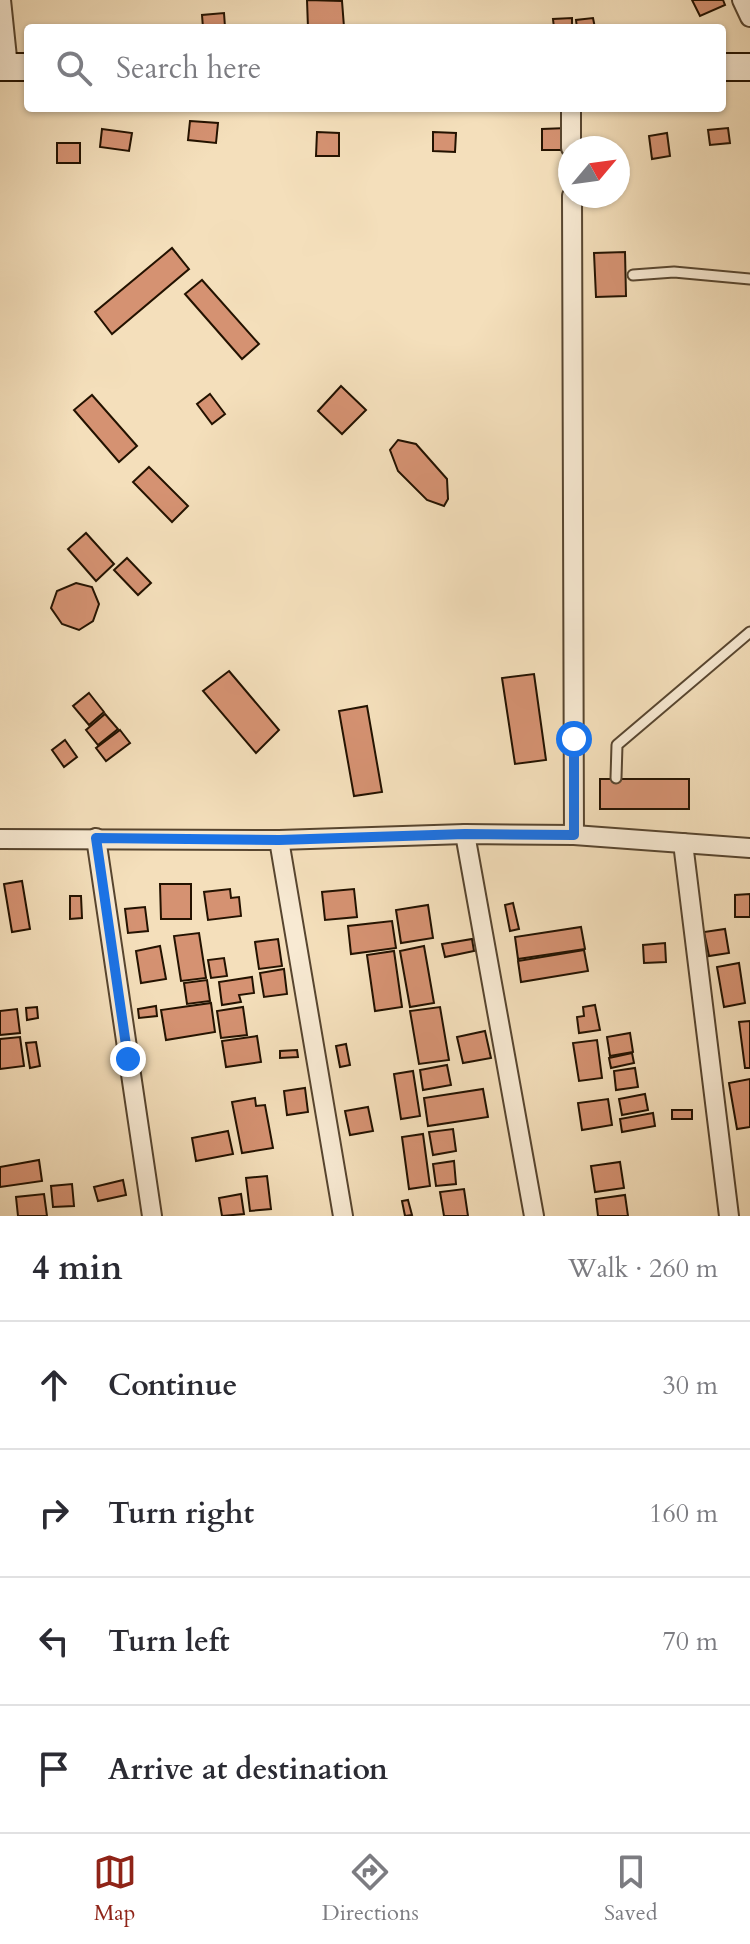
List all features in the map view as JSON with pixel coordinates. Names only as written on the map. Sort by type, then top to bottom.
[{"type":"main road","points":[[726,67],[750,67]]},
{"type":"street","points":[[1,0],[12,67]]},
{"type":"street","points":[[742,0],[750,17]]},
{"type":"street","points":[[571,112],[571,136]]},
{"type":"street","points":[[572,208],[574,835]]},
{"type":"street","points":[[465,834],[534,1216]]},
{"type":"street","points":[[0,839],[279,840],[465,834],[574,835],[750,848]]},
{"type":"street","points":[[96,838],[152,1216]]},
{"type":"street","points":[[279,840],[343,1216]]},
{"type":"street","points":[[683,843],[729,1216]]},
{"type":"lane","points":[[633,275],[674,272],[750,279]]},
{"type":"lane","points":[[616,778],[617,745],[750,632]]},
{"type":"building","points":[[307,0],[342,1],[344,24],[308,24]]},
{"type":"building","points":[[692,0],[723,0],[725,5],[700,16]]},
{"type":"building","points":[[224,13],[225,24],[203,24],[202,15]]},
{"type":"building","points":[[572,18],[572,24],[554,24],[553,19]]},
{"type":"building","points":[[593,18],[594,24],[576,24],[576,20]]},
{"type":"building","points":[[190,121],[218,123],[216,143],[188,140]]},
{"type":"building","points":[[567,128],[567,136],[558,136],[558,150],[542,150],[542,129]]},
{"type":"building","points":[[728,128],[730,143],[710,145],[708,130]]},
{"type":"building","points":[[102,129],[132,133],[129,151],[100,147]]},
{"type":"building","points":[[317,132],[339,133],[339,156],[316,156]]},
{"type":"building","points":[[433,132],[456,133],[455,152],[433,151]]},
{"type":"building","points":[[667,133],[670,156],[652,159],[649,136]]},
{"type":"building","points":[[57,143],[80,143],[80,163],[57,163]]},
{"type":"building","points":[[172,248],[189,269],[112,334],[95,312]]},
{"type":"building","points":[[625,252],[626,296],[596,297],[594,253]]},
{"type":"building","points":[[202,280],[259,344],[242,359],[185,294]]},
{"type":"building","points":[[341,386],[366,410],[342,434],[318,411]]},
{"type":"building","points":[[210,394],[225,414],[212,424],[197,404]]},
{"type":"building","points":[[92,395],[137,446],[119,462],[74,410]]},
{"type":"building","points":[[398,440],[416,444],[447,479],[448,499],[444,506],[427,500],[398,471],[390,450]]},
{"type":"building","points":[[149,467],[188,506],[172,522],[133,482]]},
{"type":"building","points":[[86,533],[114,564],[96,581],[68,549]]},
{"type":"building","points":[[127,558],[151,583],[138,595],[114,570]]},
{"type":"building","points":[[76,583],[92,587],[99,604],[93,621],[79,630],[62,624],[51,608],[57,591]]},
{"type":"building","points":[[229,671],[279,730],[256,753],[203,691]]},
{"type":"building","points":[[534,674],[546,760],[515,764],[502,678]]},
{"type":"building","points":[[89,693],[104,712],[89,725],[73,706]]},
{"type":"building","points":[[367,706],[382,792],[354,796],[339,711]]},
{"type":"building","points":[[105,714],[118,729],[98,745],[86,730]]},
{"type":"building","points":[[120,730],[130,743],[106,761],[96,748]]},
{"type":"building","points":[[65,740],[77,757],[64,767],[52,750]]},
{"type":"building","points":[[600,779],[689,779],[689,809],[600,809]]},
{"type":"building","points":[[22,881],[30,929],[12,932],[4,884]]},
{"type":"building","points":[[160,884],[191,884],[191,919],[161,919]]},
{"type":"building","points":[[230,889],[231,898],[239,897],[241,916],[208,920],[204,892]]},
{"type":"building","points":[[354,889],[357,917],[325,920],[322,892]]},
{"type":"building","points":[[750,894],[750,917],[735,917],[735,895]]},
{"type":"building","points":[[70,896],[81,896],[82,918],[70,919]]},
{"type":"building","points":[[513,903],[519,929],[510,931],[505,905]]},
{"type":"building","points":[[428,905],[433,938],[401,943],[396,910]]},
{"type":"building","points":[[145,907],[148,931],[128,933],[125,909]]},
{"type":"building","points":[[392,921],[396,948],[351,954],[348,926]]},
{"type":"building","points":[[581,927],[585,949],[518,959],[515,937]]},
{"type":"building","points":[[725,929],[729,953],[709,956],[704,932]]},
{"type":"building","points":[[199,933],[206,978],[181,981],[174,936]]},
{"type":"building","points":[[278,939],[282,966],[259,969],[255,942]]},
{"type":"building","points":[[472,939],[474,951],[445,957],[442,944]]},
{"type":"building","points":[[665,943],[666,962],[644,963],[643,945]]},
{"type":"building","points":[[160,946],[166,979],[141,983],[136,951]]},
{"type":"building","points":[[424,946],[434,1003],[410,1007],[400,951]]},
{"type":"building","points":[[584,950],[588,971],[521,982],[518,961]]},
{"type":"building","points":[[394,951],[402,1007],[375,1011],[367,955]]},
{"type":"building","points":[[224,958],[227,976],[211,978],[208,960]]},
{"type":"building","points":[[739,963],[745,1003],[724,1007],[717,967]]},
{"type":"building","points":[[284,969],[287,994],[264,997],[260,973]]},
{"type":"building","points":[[252,977],[254,993],[239,995],[241,1002],[222,1005],[219,982]]},
{"type":"building","points":[[207,980],[210,1001],[187,1004],[184,983]]},
{"type":"building","points":[[211,1003],[215,1032],[166,1040],[161,1010]]},
{"type":"building","points":[[595,1005],[600,1030],[579,1033],[577,1017],[584,1016],[583,1007]]},
{"type":"building","points":[[156,1006],[157,1016],[139,1018],[138,1009]]},
{"type":"building","points":[[37,1007],[38,1018],[27,1020],[26,1008]]},
{"type":"building","points":[[243,1007],[247,1035],[221,1038],[217,1011]]},
{"type":"building","points":[[440,1007],[449,1060],[419,1064],[410,1011]]},
{"type":"building","points":[[17,1009],[20,1033],[0,1035],[0,1011]]},
{"type":"building","points":[[750,1021],[750,1068],[745,1068],[739,1022]]},
{"type":"building","points":[[485,1031],[491,1058],[463,1063],[457,1037]]},
{"type":"building","points":[[630,1033],[633,1052],[610,1056],[607,1037]]},
{"type":"building","points":[[257,1036],[261,1062],[226,1067],[222,1041]]},
{"type":"building","points":[[20,1037],[24,1066],[0,1069],[0,1039]]},
{"type":"building","points":[[597,1040],[602,1078],[579,1081],[573,1043]]},
{"type":"building","points":[[36,1042],[40,1066],[30,1068],[26,1043]]},
{"type":"building","points":[[346,1044],[350,1065],[340,1067],[336,1046]]},
{"type":"building","points":[[297,1050],[298,1057],[280,1058],[280,1051]]},
{"type":"building","points":[[632,1053],[634,1063],[611,1068],[609,1058]]},
{"type":"building","points":[[447,1065],[451,1085],[423,1090],[420,1070]]},
{"type":"building","points":[[635,1068],[638,1087],[616,1090],[614,1071]]},
{"type":"building","points":[[413,1071],[420,1116],[401,1119],[394,1074]]},
{"type":"building","points":[[750,1079],[750,1127],[737,1129],[729,1083]]},
{"type":"building","points":[[305,1088],[308,1112],[287,1115],[284,1091]]},
{"type":"building","points":[[483,1089],[488,1117],[428,1126],[424,1098]]},
{"type":"building","points":[[645,1094],[648,1110],[622,1115],[619,1099]]},
{"type":"building","points":[[255,1098],[256,1106],[265,1105],[273,1148],[242,1153],[232,1102]]},
{"type":"building","points":[[608,1099],[612,1125],[582,1130],[578,1103]]},
{"type":"building","points":[[368,1107],[373,1131],[350,1135],[345,1111]]},
{"type":"building","points":[[672,1110],[692,1110],[692,1119],[672,1119]]},
{"type":"building","points":[[653,1113],[655,1126],[622,1132],[620,1119]]},
{"type":"building","points":[[453,1129],[456,1151],[433,1155],[429,1132]]},
{"type":"building","points":[[228,1131],[233,1154],[196,1161],[192,1138]]},
{"type":"building","points":[[423,1134],[430,1186],[409,1189],[402,1137]]},
{"type":"building","points":[[39,1160],[42,1181],[0,1187],[0,1167]]},
{"type":"building","points":[[454,1161],[456,1184],[436,1186],[433,1164]]},
{"type":"building","points":[[620,1162],[624,1188],[595,1192],[591,1166]]},
{"type":"building","points":[[267,1176],[271,1209],[250,1211],[246,1178]]},
{"type":"building","points":[[123,1180],[126,1195],[98,1201],[94,1187]]},
{"type":"building","points":[[72,1184],[74,1206],[53,1207],[51,1186]]},
{"type":"building","points":[[464,1189],[468,1216],[444,1216],[440,1192]]},
{"type":"building","points":[[44,1194],[47,1216],[18,1216],[16,1197]]},
{"type":"building","points":[[241,1194],[244,1214],[222,1216],[219,1198]]},
{"type":"building","points":[[625,1195],[628,1216],[598,1216],[596,1199]]},
{"type":"building","points":[[408,1200],[412,1215],[405,1216],[402,1201]]},
{"type":"route","points":[[128,1059],[96,838],[279,840],[465,834],[574,835],[574,739]]}]
